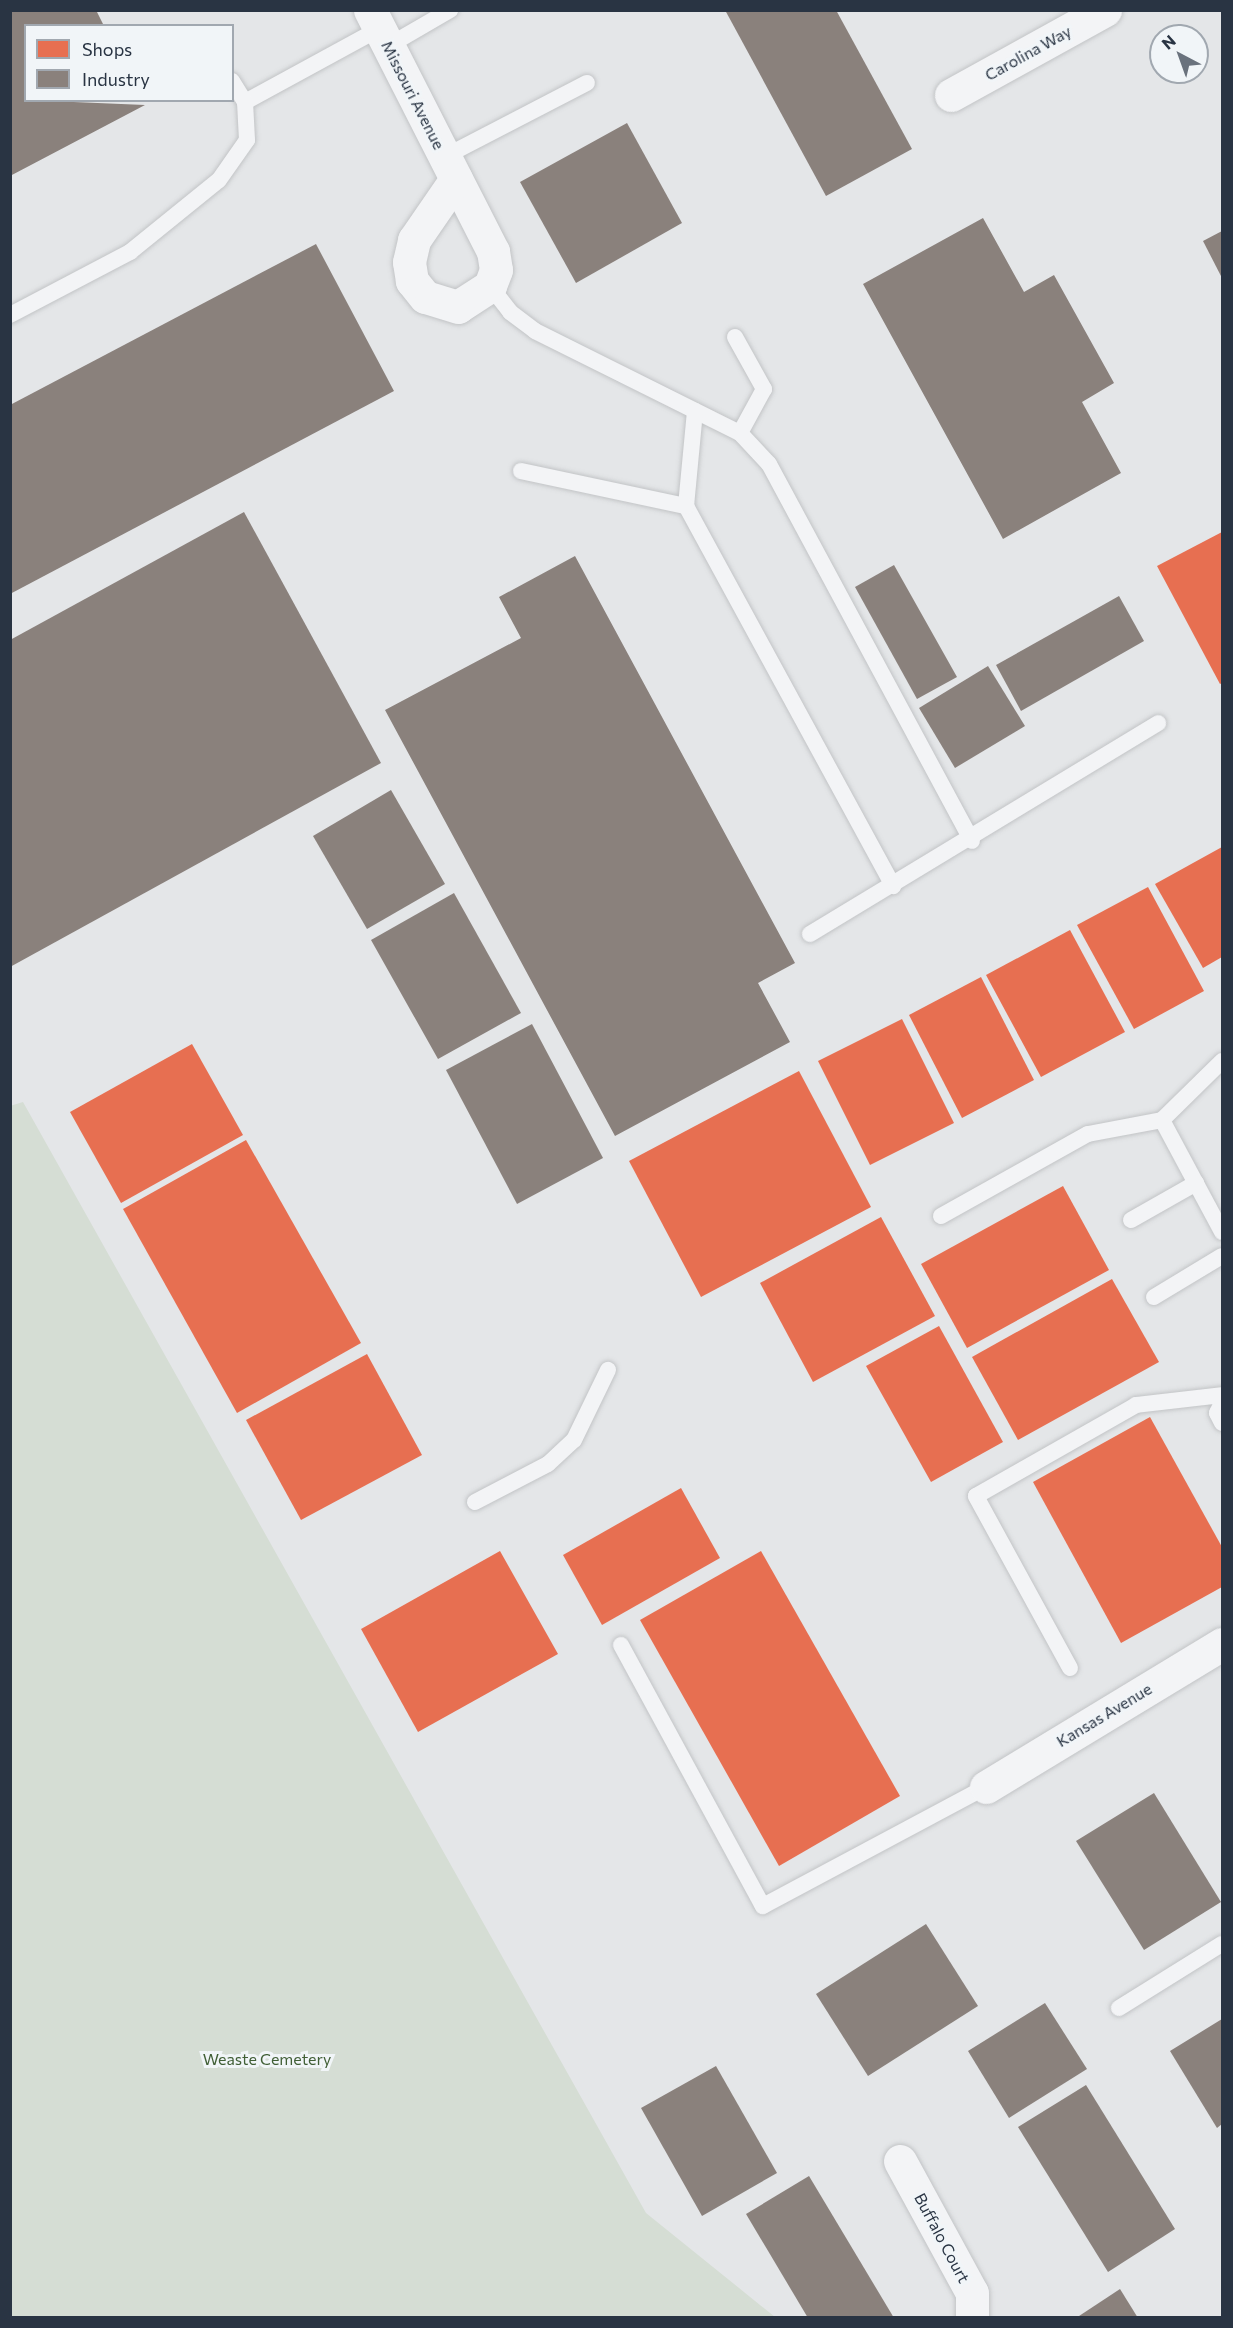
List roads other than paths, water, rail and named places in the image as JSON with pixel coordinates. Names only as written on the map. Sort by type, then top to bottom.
[{"type":"street","name":"Carolina Way","points":[[951,95],[1105,10]]},
{"type":"street","name":"Missouri Avenue","points":[[379,28],[493,251],[496,270],[490,286]]},
{"type":"street","points":[[450,168],[414,240],[412,281],[439,305],[458,307],[490,286]]},
{"type":"street","name":"Kansas Avenue","points":[[986,1786],[1222,1644]]},
{"type":"street","name":"Buffalo Court","points":[[900,2161],[972,2293],[972,2318]]},
{"type":"lane","points":[[245,102],[379,28],[450,10]]},
{"type":"lane","points":[[450,168],[587,83]]},
{"type":"lane","points":[[10,315],[130,252],[219,180],[247,140],[245,102],[234,84]]},
{"type":"lane","points":[[490,286],[510,312],[536,332],[740,433],[769,464],[972,841]]},
{"type":"lane","points":[[735,337],[764,389],[740,433]]},
{"type":"lane","points":[[695,411],[686,506],[893,886]]},
{"type":"lane","points":[[521,471],[686,506]]},
{"type":"lane","points":[[810,934],[972,841],[1158,723]]},
{"type":"lane","points":[[941,1216],[1088,1134],[1162,1120],[1222,1061]]},
{"type":"lane","points":[[1162,1120],[1222,1232]]},
{"type":"lane","points":[[1131,1220],[1196,1183]]},
{"type":"lane","points":[[1154,1297],[1222,1256]]},
{"type":"lane","points":[[475,1502],[548,1464],[574,1440],[608,1370]]},
{"type":"lane","points":[[1070,1668],[976,1497],[1136,1405],[1222,1395]]},
{"type":"lane","points":[[1222,1403],[1217,1413],[1222,1423]]},
{"type":"lane","points":[[621,1645],[763,1906],[986,1786]]},
{"type":"lane","points":[[1119,2008],[1222,1944]]},
{"type":"park label","name":"Weaste Cemetery","points":[[267,2059]]}]
